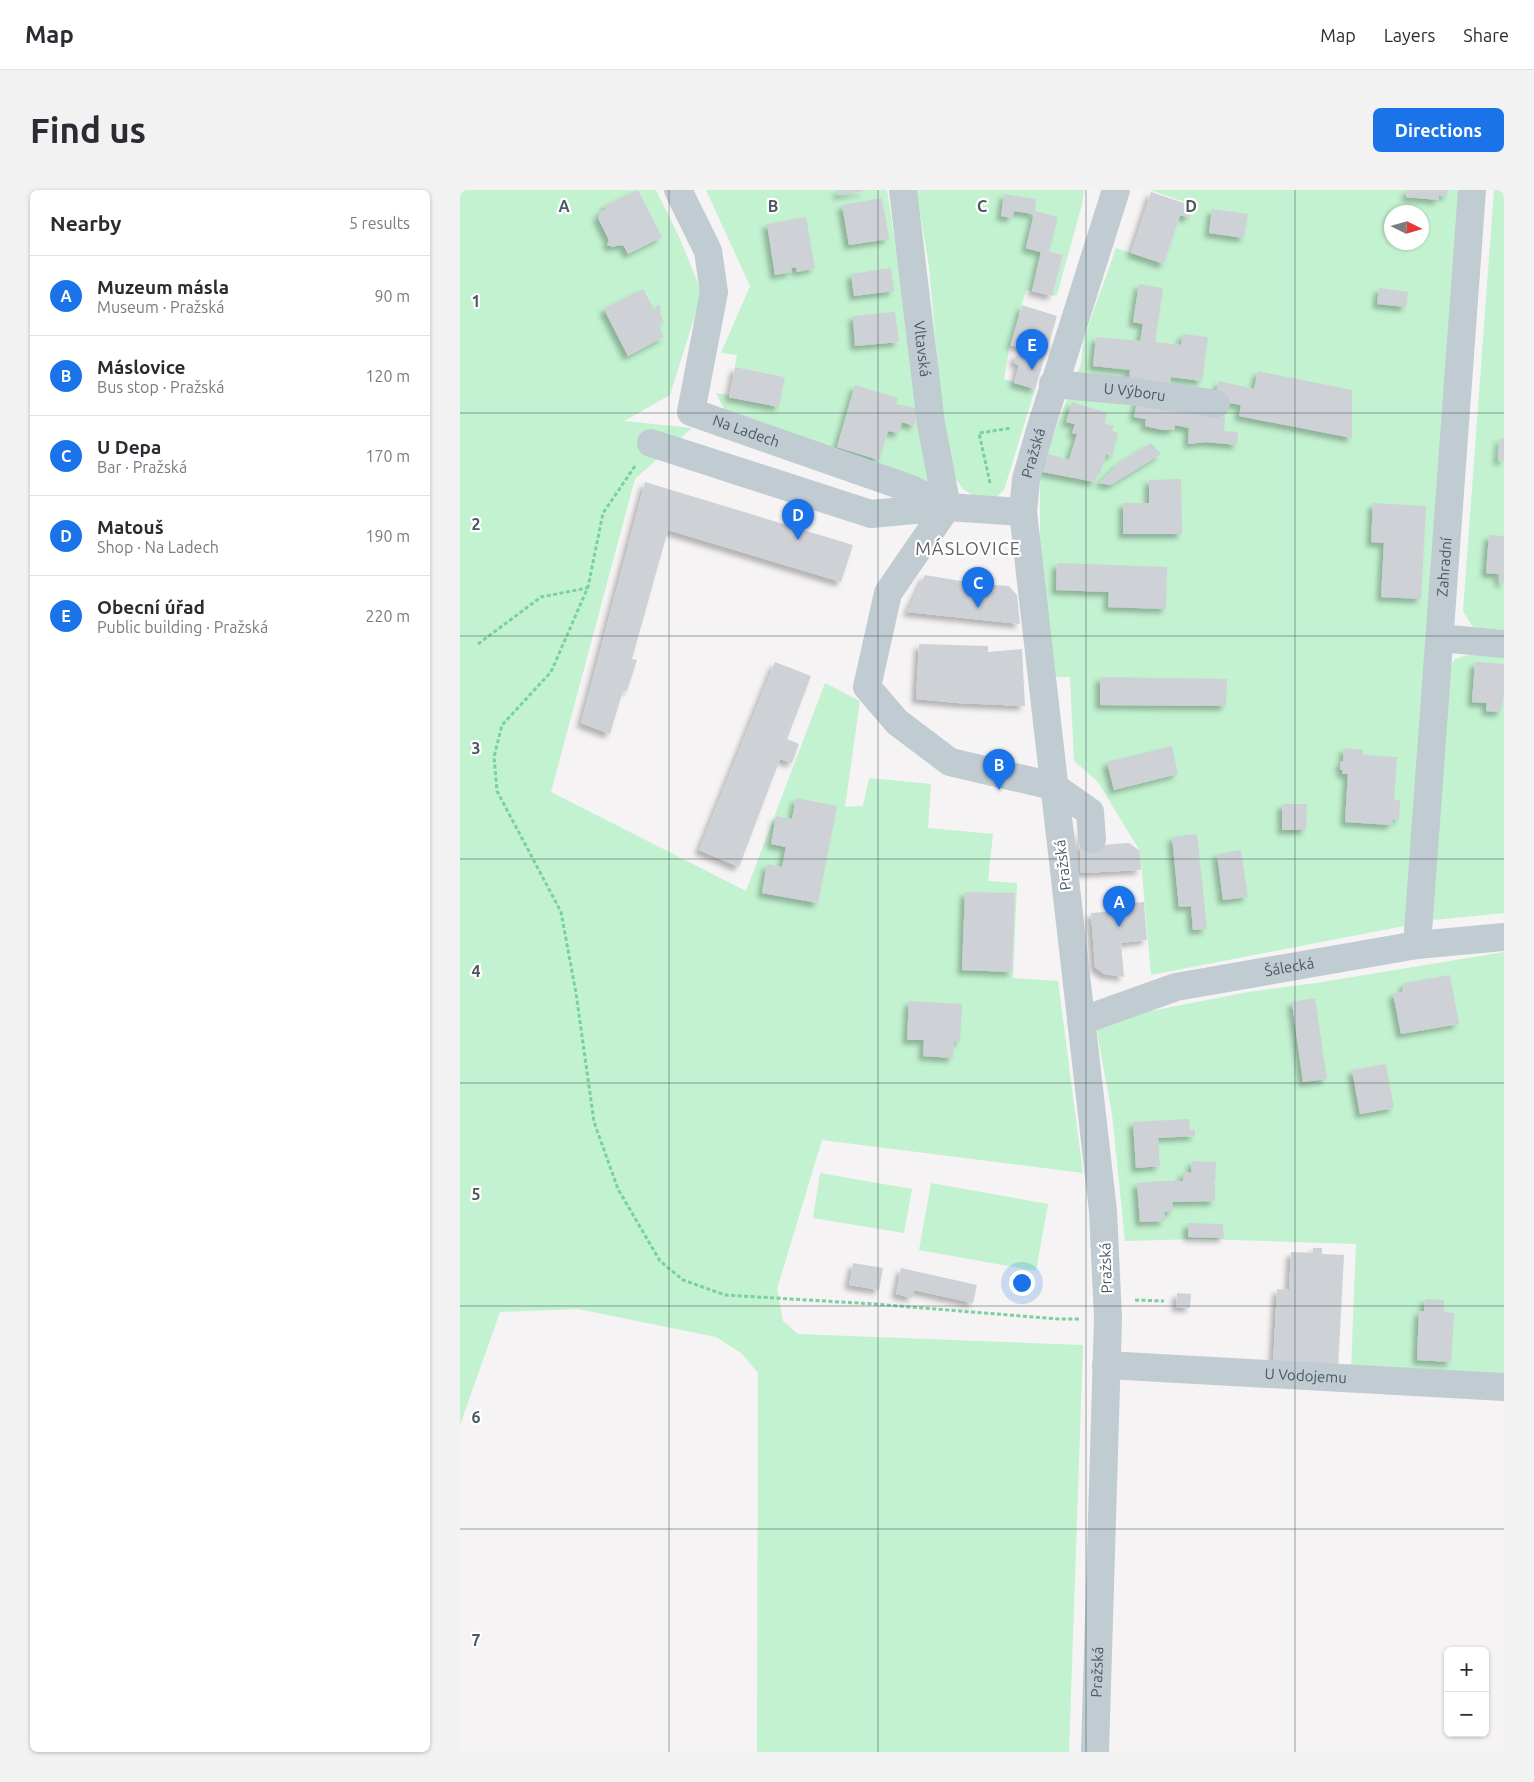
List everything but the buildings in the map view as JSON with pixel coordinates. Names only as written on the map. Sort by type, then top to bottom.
[{"type":"street","name":"Na Ladech","points":[[678,190],[708,251],[714,292],[691,412],[911,488],[947,507],[1023,512]]},
{"type":"street","name":"Vltavská","points":[[903,190],[932,424],[947,507]]},
{"type":"street","name":"Pražská","points":[[1095,1752],[1108,1318],[1103,1211],[1023,512],[1026,479],[1042,423],[1116,190]]},
{"type":"street","name":"Zahradní","points":[[1417,945],[1472,190]]},
{"type":"street","name":"U Výboru","points":[[1054,384],[1130,391],[1216,404]]},
{"type":"street","points":[[651,443],[871,514],[947,507]]},
{"type":"street","points":[[947,507],[888,593],[867,687],[897,722],[950,762],[1053,786],[1090,812],[1092,839]]},
{"type":"street","points":[[1440,638],[1504,644]]},
{"type":"street","name":"Šálecká","points":[[1081,1021],[1176,987],[1417,945],[1504,938]]},
{"type":"street","name":"U Vodojemu","points":[[1106,1365],[1504,1387]]},
{"type":"path","points":[[996,510],[980,433],[1042,423]]},
{"type":"path","points":[[651,443],[603,513],[588,588],[551,672],[502,725],[494,757],[498,791],[561,912],[576,993],[594,1122],[618,1189],[660,1261],[684,1280],[725,1295],[874,1304],[1058,1319],[1108,1318]]},
{"type":"path","points":[[478,644],[541,597],[588,588]]},
{"type":"green space","points":[[460,190],[656,190],[680,239],[702,293],[670,395],[624,421],[692,428],[635,479],[551,792],[746,891],[825,683],[860,701],[845,807],[863,806],[869,778],[931,784],[928,828],[993,834],[988,881],[1017,883],[1013,978],[1058,981],[1083,1173],[822,1140],[777,1289],[783,1321],[798,1334],[1083,1345],[1069,1752],[757,1752],[758,1373],[741,1353],[716,1337],[578,1309],[500,1312],[460,1425]]},
{"type":"green space","points":[[706,190],[887,190],[933,490],[725,411],[716,393],[729,395],[729,398],[779,407],[785,377],[735,367],[737,355],[721,353],[750,286]]},
{"type":"green space","points":[[916,190],[1084,190],[1082,204],[1057,295],[1052,296],[1063,255],[1049,251],[1035,212],[1026,248],[1041,252],[1032,291],[1026,290],[1009,349],[1004,379],[1035,389],[1004,490],[993,500],[975,497],[963,489],[951,472],[940,394],[929,266]]},
{"type":"green space","points":[[1150,190],[1462,190],[1409,925],[1151,975],[1140,851],[1098,782],[1074,761],[1070,677],[1054,677],[1040,557],[1040,473],[1047,450],[1081,364],[1084,338],[1116,248],[1164,263],[1180,215],[1189,217],[1193,205]]},
{"type":"green space","points":[[1494,190],[1504,190],[1504,630],[1473,627],[1463,611]]},
{"type":"green space","points":[[1472,654],[1504,656],[1504,913],[1434,920],[1431,914],[1447,670],[1455,659]]},
{"type":"green space","points":[[1504,952],[1504,1377],[1351,1370],[1356,1244],[1200,1239],[1125,1241],[1112,1114],[1095,1022],[1248,992],[1316,983]]},
{"type":"green space","points":[[820,1173],[912,1189],[904,1233],[813,1218]]},
{"type":"green space","points":[[931,1183],[1048,1204],[1036,1271],[919,1250]]},
{"type":"place","name":"Obecní úřad","points":[[1032,370]]},
{"type":"place","name":"Matouš","points":[[798,540]]},
{"type":"place","name":"U Depa","points":[[978,608]]},
{"type":"place","name":"Máslovice","points":[[999,790]]},
{"type":"place","name":"Muzeum másla","points":[[1119,927]]},
{"type":"district","name":"MÁSLOVICE","points":[[968,549]]}]
